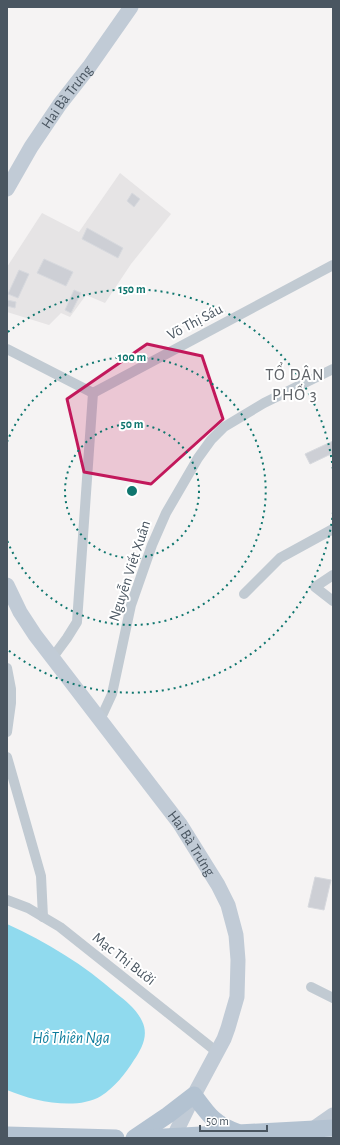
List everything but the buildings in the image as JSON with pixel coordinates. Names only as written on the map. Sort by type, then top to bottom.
[{"type":"main road","points":[[134,1138],[168,1115],[194,1094],[214,1120],[241,1134]]},
{"type":"main road","points":[[146,1138],[333,1128]]},
{"type":"main road","points":[[7,1135],[116,1138]]},
{"type":"street","name":"Hai Bà Trưng","points":[[7,189],[31,148],[60,104],[131,7]]},
{"type":"street","name":"Võ Thị Sáu","points":[[93,393],[333,265]]},
{"type":"street","points":[[7,349],[93,393],[77,622],[53,657]]},
{"type":"street","name":"Nguyễn Viết Xuân","points":[[100,720],[112,694],[131,605],[152,545],[166,513],[198,458],[211,440],[224,427],[264,403],[333,369]]},
{"type":"street","points":[[244,594],[280,558],[333,529]]},
{"type":"street","points":[[333,576],[315,587],[333,601]]},
{"type":"street","name":"Hai Bà Trưng","points":[[7,585],[20,612],[100,720],[180,824],[218,885],[228,905],[238,947],[236,997],[228,1028],[217,1052],[194,1094],[166,1137]]},
{"type":"street","points":[[7,668],[11,689],[11,703],[7,732]]},
{"type":"street","points":[[7,757],[41,876],[43,917]]},
{"type":"street","name":"Mạc Thị Bưởi","points":[[7,900],[28,908],[60,927],[217,1052]]},
{"type":"street","points":[[311,987],[333,998]]},
{"type":"street","points":[[313,1129],[333,1115]]},
{"type":"highlighted area","points":[[147,344],[202,356],[223,419],[151,484],[84,472],[67,399]]},
{"type":"shaded area","points":[[120,173],[171,214],[131,264],[105,303],[86,295],[70,317],[61,313],[49,325],[7,312],[7,267],[42,213],[79,232]]},
{"type":"water","name":"Hồ Thiên Nga","points":[[7,924],[51,946],[92,973],[134,1009],[140,1017],[144,1026],[145,1036],[140,1051],[119,1080],[111,1089],[101,1096],[79,1103],[67,1104],[29,1098],[7,1090]]},
{"type":"district","name":"TỔ DÂN PHỐ 3","points":[[295,384]]}]
